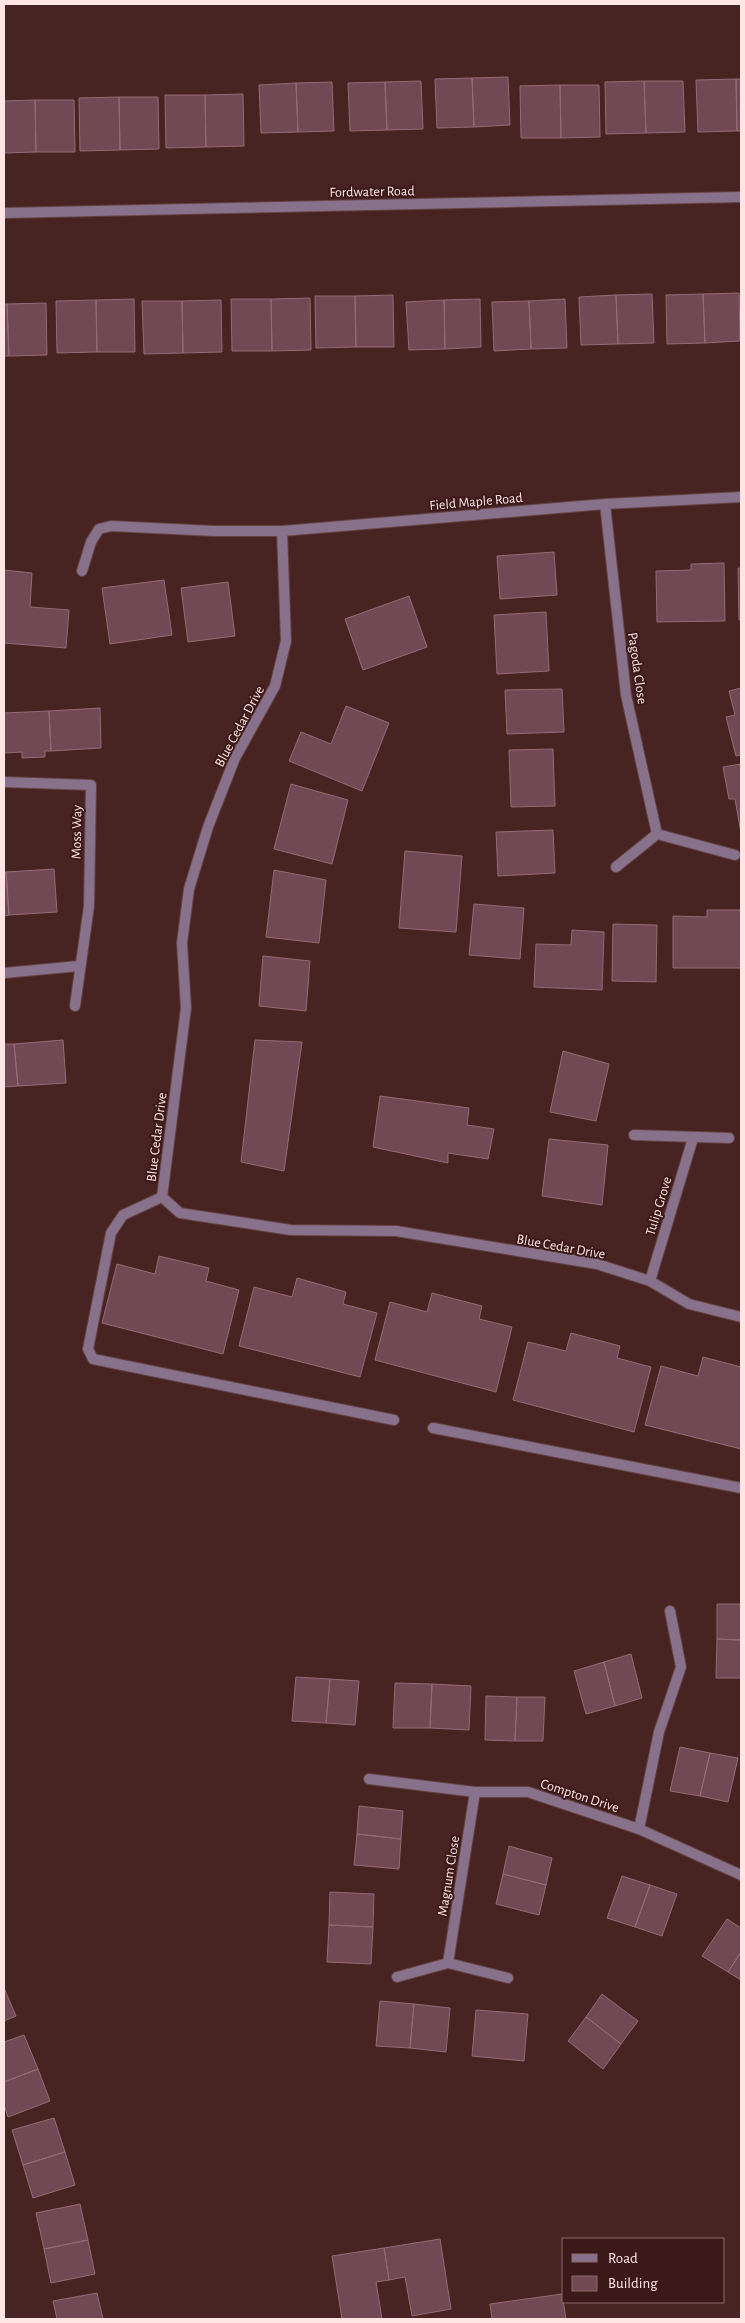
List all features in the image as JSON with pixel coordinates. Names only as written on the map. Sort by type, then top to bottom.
[{"type":"street","name":"Fordwater Road","points":[[4,213],[741,197]]},
{"type":"street","name":"Field Maple Road","points":[[82,571],[95,536],[99,530],[110,526],[282,532],[606,504],[741,497]]},
{"type":"street","name":"Pagoda Close","points":[[606,504],[626,695],[657,834]]},
{"type":"street","name":"Blue Cedar Drive","points":[[282,532],[286,641],[275,686],[235,758],[208,827],[189,889],[182,943],[186,1008],[162,1196],[180,1213],[291,1230],[396,1231],[597,1264],[650,1281],[689,1304],[741,1317]]},
{"type":"street","name":"Moss Way","points":[[4,782],[91,785],[89,906],[79,966],[75,1006]]},
{"type":"street","points":[[616,867],[657,834],[735,855]]},
{"type":"street","points":[[4,973],[79,966]]},
{"type":"street","points":[[634,1136],[729,1138]]},
{"type":"street","name":"Tulip Grove","points":[[650,1281],[693,1138]]},
{"type":"street","points":[[162,1196],[123,1215],[111,1233],[88,1349],[93,1359],[394,1420]]},
{"type":"street","points":[[433,1428],[741,1488]]},
{"type":"street","points":[[639,1829],[660,1732],[681,1667],[670,1611]]},
{"type":"street","name":"Compton Drive","points":[[369,1779],[474,1792],[528,1792],[639,1829],[741,1875]]},
{"type":"street","name":"Magnum Close","points":[[448,1964],[474,1792]]},
{"type":"street","points":[[397,1977],[448,1964],[508,1978]]},
{"type":"building","points":[[508,77],[510,125],[474,127],[472,78]]},
{"type":"building","points":[[472,78],[474,127],[437,128],[435,79]]},
{"type":"building","points":[[736,79],[737,131],[698,132],[696,80]]},
{"type":"building","points":[[736,79],[741,79],[741,131],[737,131]]},
{"type":"building","points":[[421,81],[423,129],[387,130],[385,82]]},
{"type":"building","points":[[644,81],[683,81],[685,132],[646,133]]},
{"type":"building","points":[[644,81],[646,133],[606,134],[605,82]]},
{"type":"building","points":[[332,82],[334,131],[298,132],[296,83]]},
{"type":"building","points":[[385,82],[387,130],[350,131],[348,83]]},
{"type":"building","points":[[296,83],[298,132],[261,133],[259,85]]},
{"type":"building","points":[[560,85],[599,85],[600,137],[561,138]]},
{"type":"building","points":[[560,85],[561,138],[521,138],[520,86]]},
{"type":"building","points":[[243,94],[244,146],[206,147],[205,95]]},
{"type":"building","points":[[165,95],[205,95],[206,147],[166,148]]},
{"type":"building","points":[[119,97],[158,97],[159,149],[120,150]]},
{"type":"building","points":[[119,97],[120,150],[80,151],[79,98]]},
{"type":"building","points":[[35,100],[36,152],[4,153],[4,101]]},
{"type":"building","points":[[35,100],[74,100],[75,152],[36,152]]},
{"type":"building","points":[[739,293],[740,341],[705,343],[703,294]]},
{"type":"building","points":[[652,294],[654,343],[618,344],[616,295]]},
{"type":"building","points":[[703,294],[705,343],[667,344],[666,295]]},
{"type":"building","points":[[393,295],[394,347],[356,347],[355,296]]},
{"type":"building","points":[[616,295],[618,344],[581,345],[579,297]]},
{"type":"building","points":[[315,296],[355,296],[356,347],[316,348]]},
{"type":"building","points":[[310,298],[311,350],[272,351],[271,299]]},
{"type":"building","points":[[134,299],[135,352],[97,352],[96,300]]},
{"type":"building","points":[[231,299],[271,299],[272,351],[232,351]]},
{"type":"building","points":[[480,299],[481,347],[445,349],[444,300]]},
{"type":"building","points":[[565,299],[567,348],[531,349],[529,301]]},
{"type":"building","points":[[96,300],[97,352],[57,353],[56,301]]},
{"type":"building","points":[[221,300],[222,352],[183,353],[182,301]]},
{"type":"building","points":[[444,300],[445,349],[409,350],[406,302]]},
{"type":"building","points":[[142,301],[182,301],[183,353],[144,354]]},
{"type":"building","points":[[529,301],[531,349],[494,351],[492,302]]},
{"type":"building","points":[[46,303],[47,355],[9,356],[7,304]]},
{"type":"building","points":[[4,304],[7,304],[9,356],[4,356]]},
{"type":"building","points":[[554,552],[557,595],[500,599],[497,556]]},
{"type":"building","points":[[724,563],[725,621],[657,622],[656,571],[691,570],[691,564]]},
{"type":"building","points":[[738,568],[741,568],[741,620],[739,620]]},
{"type":"building","points":[[4,570],[32,573],[30,607],[69,610],[66,648],[4,643]]},
{"type":"building","points":[[164,580],[172,635],[110,644],[102,588]]},
{"type":"building","points":[[228,582],[235,636],[188,642],[181,588]]},
{"type":"building","points":[[409,596],[427,647],[363,670],[345,619]]},
{"type":"building","points":[[546,612],[549,671],[497,674],[494,615]]},
{"type":"building","points":[[741,688],[741,755],[736,756],[726,717],[735,715],[729,691]]},
{"type":"building","points":[[562,689],[564,732],[507,734],[505,690]]},
{"type":"building","points":[[346,706],[389,723],[362,791],[289,761],[301,732],[331,744]]},
{"type":"building","points":[[100,708],[101,748],[51,751],[49,711]]},
{"type":"building","points":[[49,711],[51,751],[45,751],[45,757],[22,758],[22,752],[4,753],[4,713]]},
{"type":"building","points":[[553,749],[555,806],[511,807],[509,750]]},
{"type":"building","points":[[741,764],[741,833],[735,799],[729,799],[723,767]]},
{"type":"building","points":[[291,784],[348,800],[332,864],[274,849]]},
{"type":"building","points":[[553,830],[555,873],[498,876],[496,832]]},
{"type":"building","points":[[405,851],[462,856],[456,932],[399,928]]},
{"type":"building","points":[[54,869],[57,912],[9,915],[6,872]]},
{"type":"building","points":[[274,870],[326,880],[319,943],[266,937]]},
{"type":"building","points":[[4,872],[6,872],[9,915],[4,916]]},
{"type":"building","points":[[474,904],[524,908],[520,959],[469,955]]},
{"type":"building","points":[[707,910],[741,910],[741,968],[673,968],[673,916],[707,917]]},
{"type":"building","points":[[613,924],[657,925],[656,982],[612,981]]},
{"type":"building","points":[[572,930],[604,932],[602,990],[534,987],[536,944],[571,945]]},
{"type":"building","points":[[263,956],[310,961],[306,1011],[259,1006]]},
{"type":"building","points":[[63,1040],[66,1083],[18,1086],[14,1044]]},
{"type":"building","points":[[255,1040],[302,1042],[284,1171],[241,1162]]},
{"type":"building","points":[[4,1044],[14,1044],[18,1086],[4,1087]]},
{"type":"building","points":[[563,1051],[609,1064],[596,1121],[550,1112]]},
{"type":"building","points":[[380,1096],[469,1108],[467,1125],[494,1129],[488,1159],[448,1153],[448,1163],[373,1147]]},
{"type":"building","points":[[549,1139],[608,1145],[602,1205],[542,1196]]},
{"type":"building","points":[[159,1256],[209,1268],[206,1281],[239,1290],[223,1354],[102,1323],[117,1264],[155,1274]]},
{"type":"building","points":[[297,1278],[346,1292],[343,1304],[377,1313],[360,1377],[239,1346],[254,1287],[292,1297]]},
{"type":"building","points":[[432,1293],[482,1306],[479,1319],[512,1327],[496,1392],[375,1360],[390,1302],[427,1312]]},
{"type":"building","points":[[571,1333],[620,1346],[617,1358],[651,1367],[634,1432],[513,1400],[528,1342],[566,1351]]},
{"type":"building","points":[[703,1357],[741,1367],[741,1449],[645,1425],[661,1366],[698,1376]]},
{"type":"building","points":[[717,1604],[741,1604],[741,1640],[717,1639]]},
{"type":"building","points":[[717,1639],[741,1640],[741,1678],[716,1678]]},
{"type":"building","points":[[631,1654],[642,1698],[615,1706],[604,1662]]},
{"type":"building","points":[[604,1662],[615,1706],[586,1714],[574,1671]]},
{"type":"building","points":[[296,1677],[330,1679],[326,1723],[292,1721]]},
{"type":"building","points":[[330,1679],[359,1681],[355,1725],[326,1723]]},
{"type":"building","points":[[395,1683],[432,1684],[430,1728],[393,1728]]},
{"type":"building","points":[[432,1684],[471,1686],[469,1730],[430,1728]]},
{"type":"building","points":[[486,1696],[517,1697],[515,1741],[485,1740]]},
{"type":"building","points":[[517,1697],[545,1697],[543,1741],[515,1741]]},
{"type":"building","points":[[680,1747],[710,1753],[700,1796],[670,1791]]},
{"type":"building","points":[[710,1753],[738,1758],[728,1802],[700,1796]]},
{"type":"building","points":[[359,1806],[403,1811],[401,1839],[357,1834]]},
{"type":"building","points":[[357,1834],[401,1839],[399,1869],[354,1865]]},
{"type":"building","points":[[509,1846],[552,1858],[546,1885],[503,1874]]},
{"type":"building","points":[[503,1874],[546,1885],[539,1915],[496,1904]]},
{"type":"building","points":[[622,1876],[650,1885],[635,1927],[607,1918]]},
{"type":"building","points":[[650,1885],[677,1894],[662,1936],[635,1927]]},
{"type":"building","points":[[330,1892],[374,1894],[373,1927],[329,1925]]},
{"type":"building","points":[[727,1919],[741,1928],[741,1952],[728,1972],[702,1956]]},
{"type":"building","points":[[329,1925],[373,1927],[371,1964],[327,1962]]},
{"type":"building","points":[[741,1952],[741,1980],[728,1972]]},
{"type":"building","points":[[4,1988],[16,2016],[4,2021]]},
{"type":"building","points":[[602,1994],[638,2021],[621,2044],[586,2017]]},
{"type":"building","points":[[380,2001],[414,2004],[410,2048],[376,2046]]},
{"type":"building","points":[[414,2004],[450,2008],[446,2052],[410,2048]]},
{"type":"building","points":[[476,2010],[528,2014],[524,2061],[472,2056]]},
{"type":"building","points":[[586,2017],[621,2044],[603,2069],[568,2041]]},
{"type":"building","points":[[24,2035],[38,2069],[4,2082],[4,2042]]},
{"type":"building","points":[[38,2069],[50,2101],[8,2117],[4,2105],[4,2082]]},
{"type":"building","points":[[54,2118],[65,2152],[23,2165],[12,2130]]},
{"type":"building","points":[[65,2152],[75,2185],[33,2198],[23,2165]]},
{"type":"building","points":[[80,2204],[88,2240],[44,2249],[36,2213]]},
{"type":"building","points":[[440,2239],[451,2309],[412,2316],[405,2277],[389,2280],[384,2248]]},
{"type":"building","points":[[88,2240],[95,2274],[51,2283],[44,2249]]},
{"type":"building","points":[[384,2248],[389,2280],[376,2282],[382,2319],[342,2319],[332,2256]]},
{"type":"building","points":[[97,2293],[103,2319],[57,2319],[53,2301]]},
{"type":"building","points":[[562,2294],[566,2319],[492,2319],[490,2304]]}]
